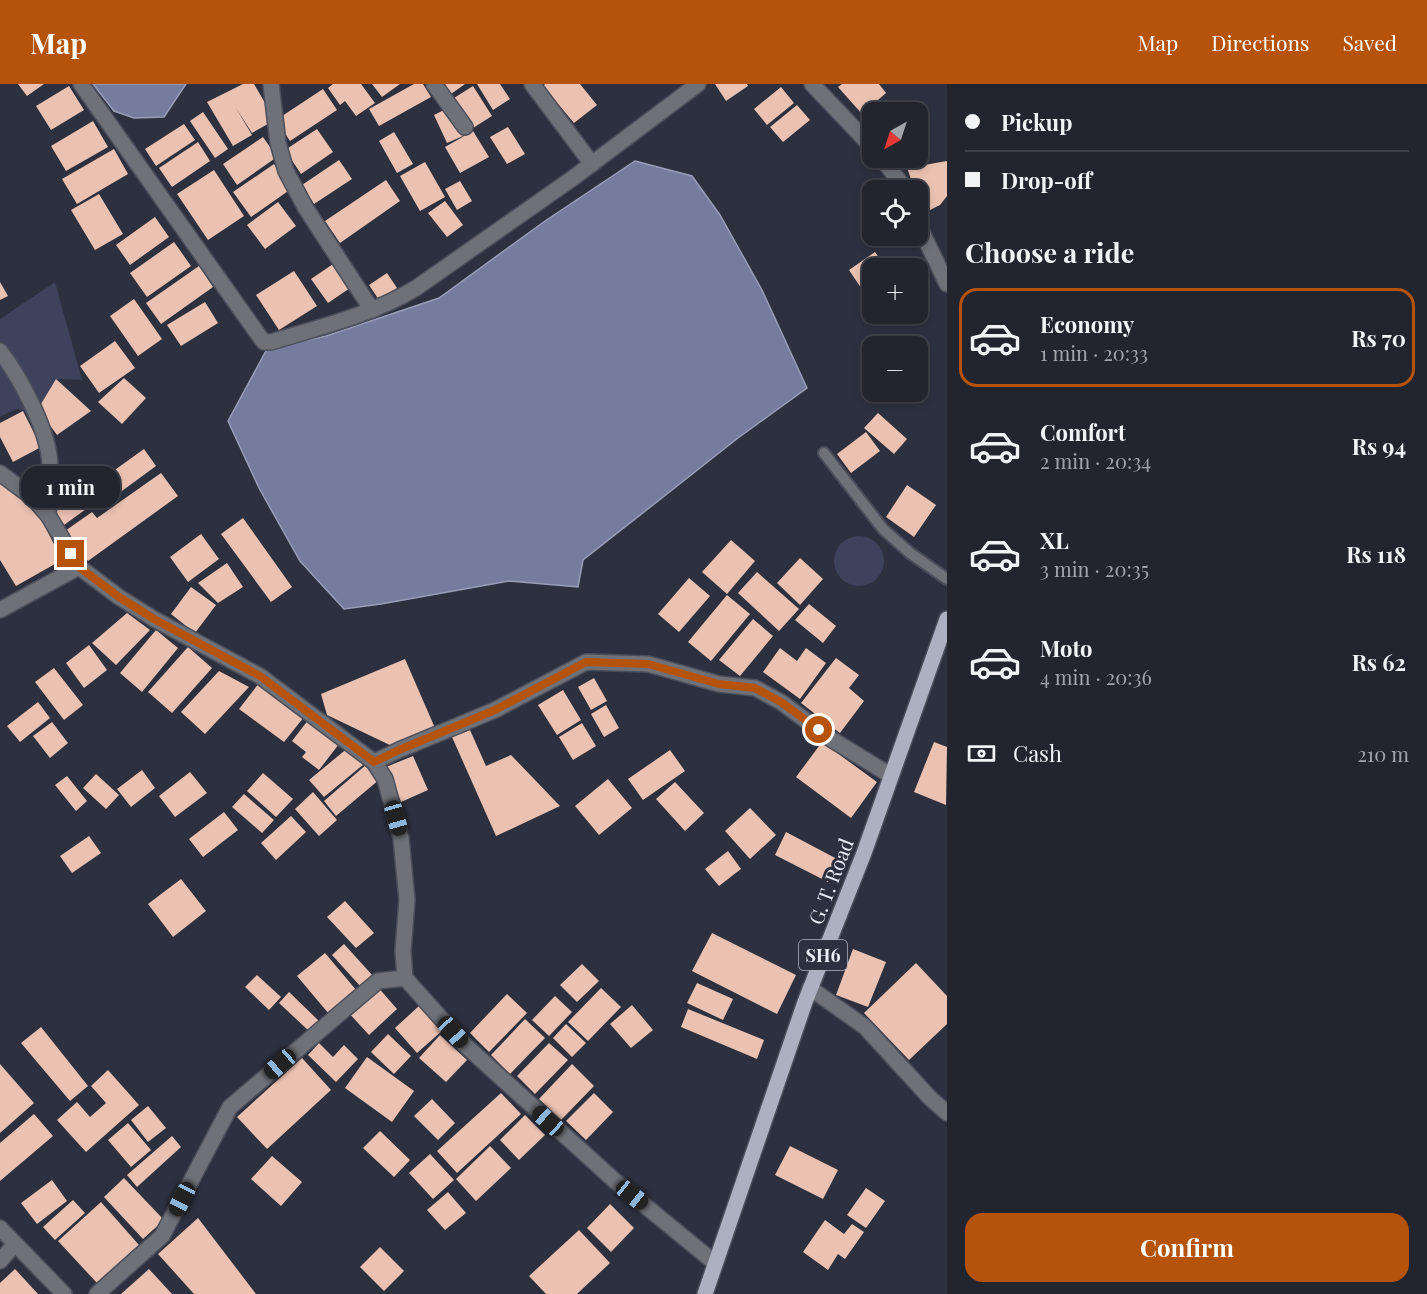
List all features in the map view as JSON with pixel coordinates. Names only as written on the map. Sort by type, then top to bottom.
[{"type":"main road","name":"G. T. Road","points":[[705,1294],[810,988],[864,853],[947,619]]},
{"type":"street","points":[[81,84],[264,342],[271,342],[372,310],[396,300],[592,165],[698,84]]},
{"type":"street","points":[[271,84],[278,143],[286,171],[305,207],[372,310]]},
{"type":"street","points":[[434,84],[465,127]]},
{"type":"street","points":[[532,84],[592,165]]},
{"type":"street","points":[[812,84],[862,136]]},
{"type":"street","points":[[928,245],[947,284]]},
{"type":"street","points":[[0,351],[15,371],[41,428],[49,454],[48,515]]},
{"type":"street","points":[[0,473],[32,497],[48,515],[79,567],[119,597],[154,619],[260,676],[374,762],[385,779],[402,838],[407,900],[403,951],[405,978],[474,1053],[615,1181],[715,1263]]},
{"type":"street","points":[[0,610],[79,567]]},
{"type":"street","points":[[374,762],[495,710],[586,662],[648,664],[719,684],[755,688],[781,702],[831,739],[891,776]]},
{"type":"street","points":[[98,1294],[162,1236],[230,1107],[378,981],[405,978]]},
{"type":"street","points":[[810,988],[865,1027],[930,1098],[947,1113]]},
{"type":"street","points":[[0,1228],[64,1294]]},
{"type":"street","points":[[0,1261],[15,1244]]},
{"type":"lane","points":[[824,453],[883,529],[910,554],[947,579]]},
{"type":"shaded area","points":[[93,84],[186,84],[164,117],[134,118],[114,111]]},
{"type":"shaded area","points":[[635,161],[692,176],[720,215],[762,290],[807,388],[738,438],[583,560],[578,587],[509,581],[344,609],[300,561],[259,488],[228,421],[267,349],[326,336],[439,298],[545,221]]},
{"type":"shaded area","points":[[55,282],[82,380],[56,379],[38,409],[28,415],[23,410],[16,409],[0,417],[0,319]]},
{"type":"shaded area","points":[[854,536],[864,536],[877,543],[884,556],[884,566],[877,579],[864,586],[854,586],[845,582],[838,575],[834,566],[834,556],[838,547],[845,540]]},
{"type":"building","points":[[18,84],[44,84],[27,96]]},
{"type":"building","points":[[243,84],[254,84],[275,120],[252,133],[236,108],[252,135],[233,146],[207,102]]},
{"type":"building","points":[[333,84],[361,84],[375,103],[356,116],[345,101],[340,105],[328,88]]},
{"type":"building","points":[[372,84],[400,84],[382,97]]},
{"type":"building","points":[[414,84],[423,84],[431,97],[379,126],[369,109]]},
{"type":"building","points":[[443,84],[465,84],[451,94]]},
{"type":"building","points":[[477,84],[500,84],[510,99],[493,110]]},
{"type":"building","points":[[545,84],[580,84],[597,105],[574,123],[543,86]]},
{"type":"building","points":[[715,84],[747,84],[748,86],[726,101]]},
{"type":"building","points":[[842,84],[879,84],[886,93],[876,102],[862,102],[862,114],[838,87]]},
{"type":"building","points":[[69,86],[84,110],[51,130],[36,106]]},
{"type":"building","points":[[473,86],[492,116],[473,128],[454,98]]},
{"type":"building","points":[[781,87],[794,103],[767,125],[754,109]]},
{"type":"building","points":[[323,89],[337,110],[290,141],[276,120]]},
{"type":"building","points":[[797,105],[810,120],[783,142],[770,127]]},
{"type":"building","points":[[448,108],[463,136],[447,143],[434,115]]},
{"type":"building","points":[[203,112],[228,149],[215,158],[190,121]]},
{"type":"building","points":[[93,121],[108,147],[66,171],[51,146]]},
{"type":"building","points":[[184,124],[195,140],[156,166],[145,149]]},
{"type":"building","points":[[508,127],[525,154],[507,164],[490,137]]},
{"type":"building","points":[[317,129],[333,152],[301,174],[285,150]]},
{"type":"building","points":[[473,131],[489,157],[460,173],[445,147]]},
{"type":"building","points":[[394,132],[413,164],[397,173],[379,141]]},
{"type":"building","points":[[263,137],[277,157],[237,185],[223,164]]},
{"type":"building","points":[[198,142],[210,161],[172,187],[159,168]]},
{"type":"building","points":[[114,149],[128,174],[77,204],[62,179]]},
{"type":"building","points":[[339,160],[352,179],[314,204],[302,185]]},
{"type":"building","points":[[947,161],[947,196],[940,205],[928,211],[928,180],[911,180],[907,168],[928,168],[928,164]]},
{"type":"building","points":[[425,162],[445,197],[420,211],[400,176]]},
{"type":"building","points":[[274,164],[291,189],[251,217],[233,192]]},
{"type":"building","points":[[214,170],[244,216],[208,240],[177,194]]},
{"type":"building","points":[[386,180],[400,201],[340,243],[325,221]]},
{"type":"building","points":[[460,181],[472,201],[457,210],[445,189]]},
{"type":"building","points":[[99,194],[123,234],[95,250],[71,210]]},
{"type":"building","points":[[445,201],[463,225],[447,237],[428,213]]},
{"type":"building","points":[[278,202],[296,226],[265,249],[247,225]]},
{"type":"building","points":[[155,217],[169,237],[130,265],[116,245]]},
{"type":"building","points":[[174,242],[191,266],[147,297],[130,273]]},
{"type":"building","points":[[875,252],[879,258],[866,258]]},
{"type":"building","points":[[862,261],[862,290],[849,270]]},
{"type":"building","points":[[336,262],[353,286],[328,303],[311,279]]},
{"type":"building","points":[[199,266],[213,287],[161,324],[146,303]]},
{"type":"building","points":[[294,271],[317,306],[279,330],[256,295]]},
{"type":"building","points":[[387,273],[397,288],[379,300],[369,285]]},
{"type":"building","points":[[0,282],[8,296],[0,300]]},
{"type":"building","points":[[134,299],[162,339],[138,356],[110,316]]},
{"type":"building","points":[[205,302],[218,323],[181,346],[167,325]]},
{"type":"building","points":[[115,341],[135,368],[99,393],[80,366]]},
{"type":"building","points":[[124,378],[146,398],[122,424],[98,402]]},
{"type":"building","points":[[56,379],[91,411],[57,435],[38,409]]},
{"type":"building","points":[[23,411],[41,447],[13,462],[0,437],[0,423]]},
{"type":"building","points":[[878,413],[907,439],[894,454],[864,428]]},
{"type":"building","points":[[866,432],[880,451],[851,473],[837,454]]},
{"type":"building","points":[[144,449],[156,466],[111,499],[98,482]]},
{"type":"building","points":[[161,473],[178,496],[88,561],[65,531],[92,512],[97,518]]},
{"type":"building","points":[[0,480],[32,501],[62,560],[16,586],[0,560]]},
{"type":"building","points":[[93,481],[104,496],[64,525],[53,510]]},
{"type":"building","points":[[907,485],[936,505],[914,537],[886,517]]},
{"type":"building","points":[[243,518],[292,587],[271,602],[221,534]]},
{"type":"building","points":[[201,534],[219,559],[188,582],[170,557]]},
{"type":"building","points":[[731,540],[755,561],[727,594],[702,572]]},
{"type":"building","points":[[800,558],[823,579],[800,605],[777,583]]},
{"type":"building","points":[[227,563],[243,587],[218,603],[198,583]]},
{"type":"building","points":[[757,572],[799,609],[779,631],[738,593]]},
{"type":"building","points":[[689,578],[710,596],[679,632],[658,614]]},
{"type":"building","points":[[191,587],[216,605],[195,633],[171,614]]},
{"type":"building","points":[[727,595],[750,614],[711,661],[688,642]]},
{"type":"building","points":[[809,604],[836,626],[823,643],[795,620]]},
{"type":"building","points":[[127,613],[150,630],[116,665],[92,643]]},
{"type":"building","points":[[753,619],[773,636],[740,676],[719,660]]},
{"type":"building","points":[[156,630],[178,648],[142,692],[120,673]]},
{"type":"building","points":[[89,645],[107,670],[84,688],[66,663]]},
{"type":"building","points":[[188,647],[212,668],[172,713],[148,692]]},
{"type":"building","points":[[780,648],[797,661],[806,648],[826,663],[800,699],[763,672]]},
{"type":"building","points":[[836,658],[859,675],[849,688],[864,701],[840,733],[801,703]]},
{"type":"building","points":[[405,659],[435,728],[394,747],[327,715],[321,694]]},
{"type":"building","points":[[54,668],[83,705],[64,720],[35,682]]},
{"type":"building","points":[[219,671],[249,687],[205,734],[181,712]]},
{"type":"building","points":[[594,678],[607,701],[591,710],[578,687]]},
{"type":"building","points":[[259,683],[304,717],[284,742],[239,709]]},
{"type":"building","points":[[563,690],[581,720],[557,735],[538,705]]},
{"type":"building","points":[[38,702],[50,718],[20,742],[7,726]]},
{"type":"building","points":[[606,705],[619,728],[604,737],[591,714]]},
{"type":"building","points":[[309,719],[339,744],[319,770],[302,757],[306,752],[292,741]]},
{"type":"building","points":[[52,722],[68,743],[50,758],[33,736]]},
{"type":"building","points":[[582,723],[596,746],[573,760],[559,737]]},
{"type":"building","points":[[470,730],[486,766],[511,755],[560,806],[496,836],[452,737]]},
{"type":"building","points":[[822,742],[877,782],[851,818],[796,777]]},
{"type":"building","points":[[934,742],[947,747],[946,805],[914,792]]},
{"type":"building","points":[[349,747],[364,764],[324,797],[309,780]]},
{"type":"building","points":[[670,750],[685,771],[643,800],[628,779]]},
{"type":"building","points":[[413,756],[428,790],[401,802],[386,767]]},
{"type":"building","points":[[367,764],[380,779],[336,816],[324,801]]},
{"type":"building","points":[[142,770],[155,788],[131,807],[117,789]]},
{"type":"building","points":[[190,772],[207,793],[175,817],[159,796]]},
{"type":"building","points":[[263,773],[293,799],[276,817],[247,791]]},
{"type":"building","points":[[96,774],[119,795],[106,809],[83,788]]},
{"type":"building","points":[[67,776],[87,801],[76,811],[55,785]]},
{"type":"building","points":[[608,779],[632,808],[599,835],[575,806]]},
{"type":"building","points":[[675,782],[704,813],[685,831],[656,799]]},
{"type":"building","points":[[313,792],[337,820],[319,836],[295,809]]},
{"type":"building","points":[[244,794],[274,820],[262,833],[232,807]]},
{"type":"building","points":[[750,808],[776,835],[750,859],[725,831]]},
{"type":"building","points":[[224,812],[238,830],[203,857],[189,839]]},
{"type":"building","points":[[291,816],[306,832],[276,860],[261,843]]},
{"type":"building","points":[[786,832],[839,860],[828,882],[775,855]]},
{"type":"building","points":[[89,836],[101,853],[72,873],[60,856]]},
{"type":"building","points":[[728,851],[741,869],[719,886],[705,869]]},
{"type":"building","points":[[181,879],[206,911],[173,937],[148,904]]},
{"type":"building","points":[[345,901],[374,933],[356,948],[327,917]]},
{"type":"building","points":[[712,933],[796,975],[777,1014],[692,971]]},
{"type":"building","points":[[344,944],[373,976],[361,987],[332,955]]},
{"type":"building","points":[[853,949],[886,962],[868,1007],[836,995]]},
{"type":"building","points":[[325,953],[357,991],[329,1014],[297,976]]},
{"type":"building","points":[[916,963],[947,996],[947,1024],[909,1060],[864,1013]]},
{"type":"building","points":[[582,964],[599,981],[577,1002],[560,985]]},
{"type":"building","points":[[257,975],[281,997],[269,1010],[245,987]]},
{"type":"building","points":[[697,983],[733,999],[723,1020],[687,1003]]},
{"type":"building","points":[[376,985],[397,1009],[369,1035],[347,1011]]},
{"type":"building","points":[[601,988],[621,1007],[588,1041],[568,1022]]},
{"type":"building","points":[[289,992],[320,1022],[310,1032],[279,1003]]},
{"type":"building","points":[[507,994],[527,1013],[489,1052],[470,1033]]},
{"type":"building","points":[[555,996],[572,1012],[549,1036],[532,1020]]},
{"type":"building","points":[[420,1005],[443,1030],[417,1053],[395,1028]]},
{"type":"building","points":[[632,1005],[653,1030],[631,1048],[610,1024]]},
{"type":"building","points":[[688,1009],[764,1040],[757,1059],[681,1027]]},
{"type":"building","points":[[525,1019],[545,1038],[510,1074],[491,1055]]},
{"type":"building","points":[[566,1024],[586,1043],[572,1057],[553,1038]]},
{"type":"building","points":[[41,1027],[88,1086],[70,1101],[21,1043]]},
{"type":"building","points":[[388,1034],[411,1056],[394,1074],[371,1052]]},
{"type":"building","points":[[440,1035],[467,1060],[446,1082],[419,1058]]},
{"type":"building","points":[[319,1043],[333,1057],[344,1045],[358,1059],[336,1082],[308,1055]]},
{"type":"building","points":[[549,1043],[568,1060],[535,1094],[517,1076]]},
{"type":"building","points":[[367,1057],[414,1091],[392,1122],[345,1088]]},
{"type":"building","points":[[302,1058],[331,1090],[267,1149],[237,1117]]},
{"type":"building","points":[[0,1064],[34,1103],[0,1133]]},
{"type":"building","points":[[572,1064],[594,1086],[561,1120],[539,1099]]},
{"type":"building","points":[[108,1070],[139,1105],[86,1152],[57,1120],[77,1102],[90,1117],[106,1103],[91,1086]]},
{"type":"building","points":[[501,1093],[521,1114],[457,1173],[437,1151]]},
{"type":"building","points":[[594,1093],[613,1112],[586,1140],[566,1121]]},
{"type":"building","points":[[432,1099],[455,1123],[438,1140],[414,1116]]},
{"type":"building","points":[[148,1106],[166,1128],[148,1142],[131,1120]]},
{"type":"building","points":[[34,1114],[53,1136],[0,1181],[0,1143]]},
{"type":"building","points":[[525,1115],[545,1135],[519,1160],[500,1140]]},
{"type":"building","points":[[128,1123],[151,1150],[131,1167],[108,1140]]},
{"type":"building","points":[[380,1131],[410,1160],[394,1177],[363,1148]]},
{"type":"building","points":[[172,1136],[181,1147],[137,1187],[127,1175]]},
{"type":"building","points":[[490,1146],[511,1168],[476,1201],[456,1179]]},
{"type":"building","points":[[790,1146],[838,1170],[823,1199],[775,1175]]},
{"type":"building","points":[[430,1154],[454,1180],[433,1199],[409,1173]]},
{"type":"building","points":[[272,1156],[302,1182],[281,1206],[251,1179]]},
{"type":"building","points":[[124,1178],[164,1220],[143,1239],[104,1197]]},
{"type":"building","points":[[52,1180],[67,1201],[37,1224],[21,1203]]},
{"type":"building","points":[[866,1188],[885,1201],[866,1228],[847,1215]]},
{"type":"building","points":[[448,1192],[466,1213],[445,1230],[427,1210]]},
{"type":"building","points":[[73,1200],[85,1213],[55,1240],[43,1227]]},
{"type":"building","points":[[101,1202],[139,1245],[97,1283],[58,1241]]},
{"type":"building","points":[[610,1204],[634,1228],[611,1252],[587,1228]]},
{"type":"building","points":[[198,1218],[256,1294],[194,1294],[158,1254]]},
{"type":"building","points":[[825,1220],[844,1234],[852,1224],[864,1232],[845,1259],[838,1254],[828,1270],[803,1252]]},
{"type":"building","points":[[579,1230],[610,1263],[577,1294],[546,1294],[529,1276]]},
{"type":"building","points":[[380,1247],[404,1271],[384,1291],[360,1267]]},
{"type":"building","points":[[15,1269],[38,1294],[0,1294],[0,1283]]},
{"type":"building","points":[[149,1269],[172,1294],[121,1294]]},
{"type":"route","points":[[71,554],[79,567],[119,597],[154,619],[260,676],[374,762],[495,710],[586,662],[648,664],[719,684],[755,688],[768,693],[819,730]]}]
